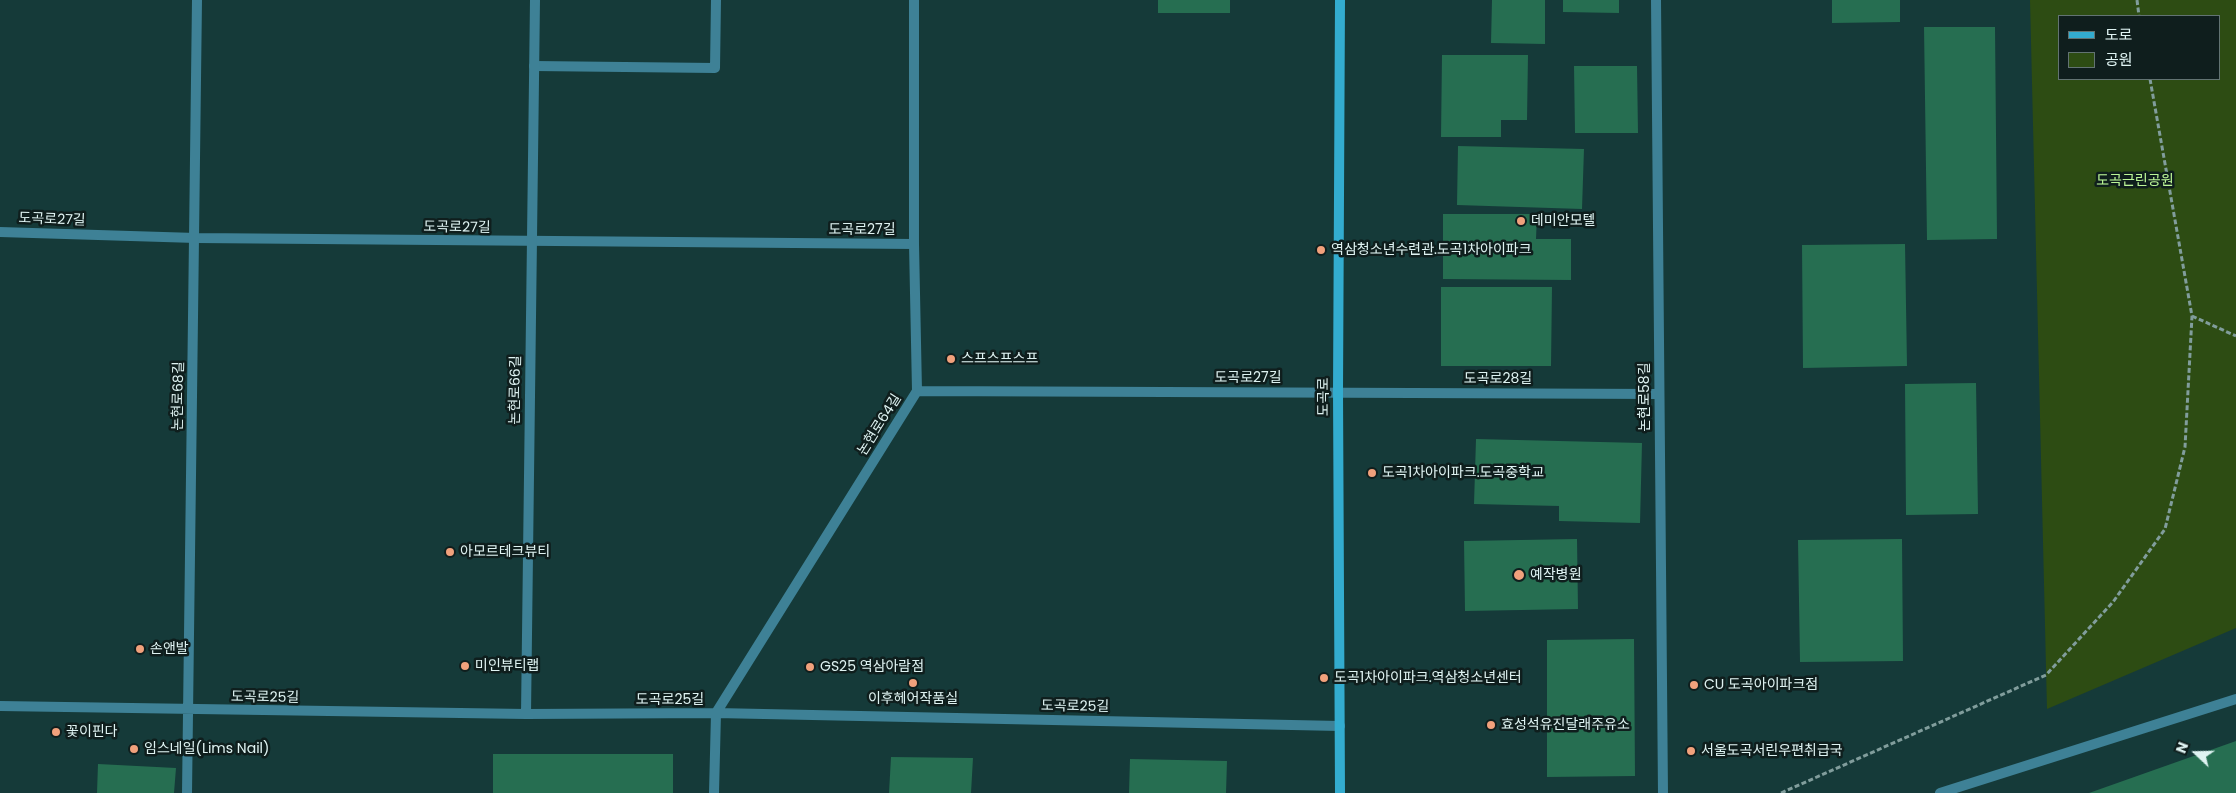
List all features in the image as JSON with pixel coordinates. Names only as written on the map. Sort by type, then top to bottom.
[{"type":"main road","name":"도곡로","points":[[1340,0],[1338,392],[1340,793]]},
{"type":"street","name":"논현로68길","points":[[187,793],[196,238],[197,0]]},
{"type":"street","name":"논현로66길","points":[[526,714],[535,0]]},
{"type":"street","points":[[534,66],[715,68],[716,0]]},
{"type":"street","name":"논현로64길","points":[[716,713],[918,391],[914,244],[914,0]]},
{"type":"street","name":"논현로58길","points":[[1656,0],[1663,793]]},
{"type":"street","name":"도곡로27길","points":[[0,232],[196,238],[914,244]]},
{"type":"street","name":"도곡로27길","points":[[918,391],[1338,392]]},
{"type":"street","name":"도곡로28길","points":[[1338,392],[1659,394]]},
{"type":"street","points":[[1940,793],[2236,699]]},
{"type":"street","name":"도곡로25길","points":[[0,706],[187,711],[526,714],[716,713],[1340,726]]},
{"type":"street","points":[[714,793],[716,713]]},
{"type":"path","points":[[2137,0],[2139,15]]},
{"type":"path","points":[[1781,793],[2046,675],[2113,602],[2165,529],[2185,448],[2192,316],[2150,80]]},
{"type":"path","points":[[2192,316],[2236,336]]},
{"type":"green space","name":"도곡근린공원","points":[[2030,0],[2236,0],[2236,628],[2047,709]]},
{"type":"building","points":[[1158,0],[1230,0],[1230,13],[1158,13]]},
{"type":"building","points":[[1492,0],[1545,0],[1545,44],[1491,43]]},
{"type":"building","points":[[1563,0],[1619,0],[1619,13],[1563,12]]},
{"type":"building","points":[[1832,0],[1900,0],[1900,22],[1832,23]]},
{"type":"building","points":[[1924,27],[1995,27],[1997,239],[1927,240]]},
{"type":"building","points":[[1442,55],[1528,55],[1527,120],[1501,120],[1501,137],[1441,137]]},
{"type":"building","points":[[1574,66],[1637,66],[1638,133],[1575,133]]},
{"type":"building","points":[[1458,146],[1584,149],[1582,209],[1457,205]]},
{"type":"building","points":[[1443,214],[1537,214],[1536,239],[1571,239],[1571,280],[1443,279]]},
{"type":"building","points":[[1905,244],[1907,366],[1803,368],[1802,245]]},
{"type":"building","points":[[1441,287],[1552,287],[1551,366],[1441,366]]},
{"type":"building","points":[[1976,383],[1978,514],[1906,515],[1905,384]]},
{"type":"building","points":[[1476,439],[1642,443],[1640,523],[1559,521],[1559,506],[1474,504]]},
{"type":"building","points":[[1577,539],[1578,609],[1465,611],[1464,541]]},
{"type":"building","points":[[1902,539],[1903,661],[1800,662],[1798,540]]},
{"type":"building","points":[[1634,639],[1635,776],[1547,777],[1547,640]]},
{"type":"building","points":[[2236,741],[2236,793],[2089,793]]},
{"type":"building","points":[[493,754],[673,754],[673,793],[493,793]]},
{"type":"building","points":[[891,757],[973,758],[971,793],[889,793]]},
{"type":"building","points":[[1130,759],[1227,761],[1226,793],[1129,793]]},
{"type":"building","points":[[98,764],[176,768],[174,793],[97,793]]},
{"type":"place","name":"데미안모텔","points":[[1521,221]]},
{"type":"place","name":"역삼청소년수련관.도곡1차아이파크","points":[[1321,250]]},
{"type":"place","name":"스프스프스프","points":[[951,359]]},
{"type":"place","name":"도곡1차아이파크.도곡중학교","points":[[1372,473]]},
{"type":"place","name":"아모르테크뷰티","points":[[450,552]]},
{"type":"place","name":"예작병원","points":[[1519,575]]},
{"type":"place","name":"손앤발","points":[[140,649]]},
{"type":"place","name":"미인뷰티랩","points":[[465,666]]},
{"type":"place","name":"GS25 역삼아람점","points":[[810,667]]},
{"type":"place","name":"도곡1차아이파크.역삼청소년센터","points":[[1324,678]]},
{"type":"place","name":"이후헤어작품실","points":[[913,683]]},
{"type":"place","name":"CU 도곡아이파크점","points":[[1694,685]]},
{"type":"place","name":"효성석유진달래주유소","points":[[1491,725]]},
{"type":"place","name":"꽃이핀다","points":[[56,732]]},
{"type":"place","name":"임스네일(Lims Nail)","points":[[134,749]]},
{"type":"place","name":"서울도곡서린우편취급국","points":[[1691,751]]}]
